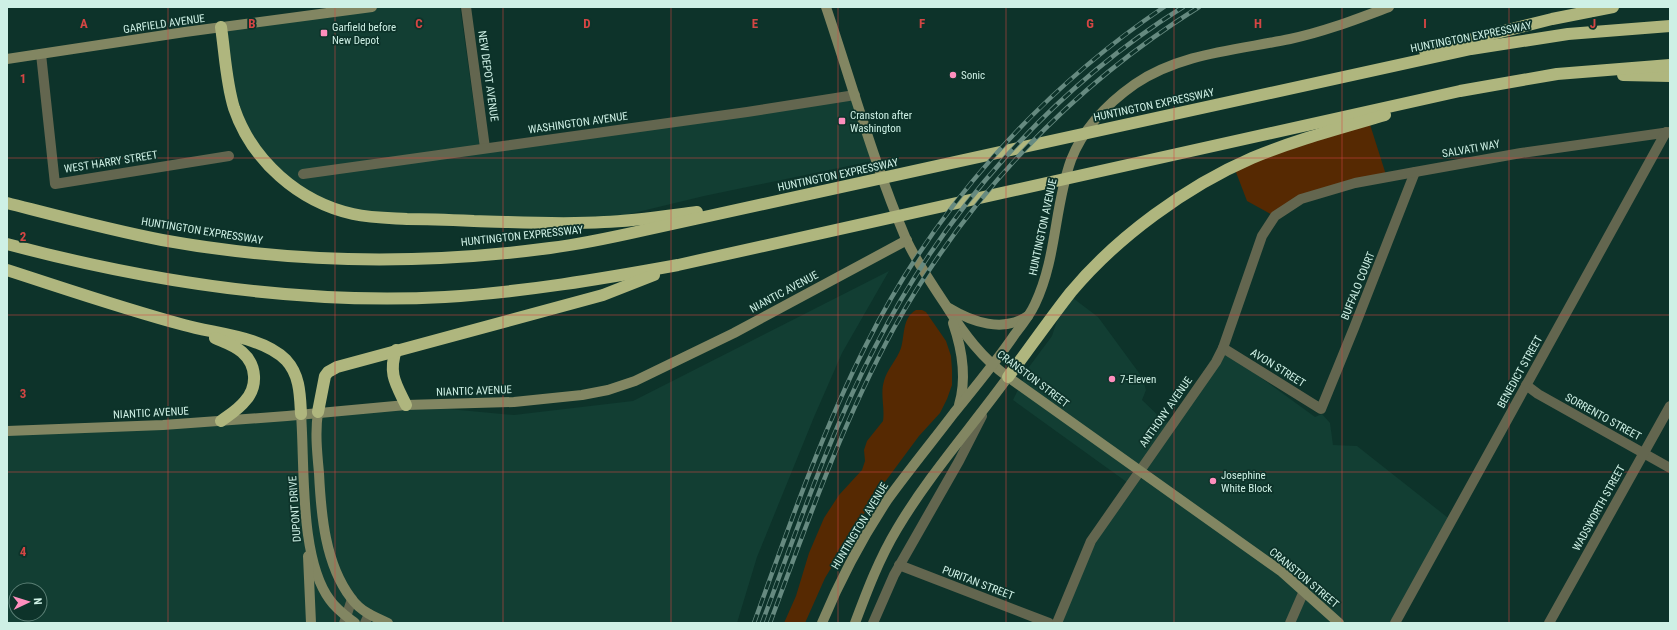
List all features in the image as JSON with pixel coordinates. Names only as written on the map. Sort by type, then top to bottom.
[{"type":"highway","points":[[1282,90],[1490,34],[1572,14],[1613,7]]},
{"type":"highway","name":"HUNTINGTON EXPRESSWAY","points":[[7,203],[102,227],[163,240],[259,253],[356,259],[454,256],[550,248],[624,235],[1282,90],[1519,40],[1615,29],[1670,26]]},
{"type":"highway","points":[[221,27],[231,97],[239,121],[254,147],[271,168],[293,188],[317,202],[341,211],[382,218],[602,222],[662,217],[788,199]]},
{"type":"highway","points":[[7,244],[106,268],[200,285],[251,291],[347,298],[396,298],[493,293],[594,280],[678,265],[1460,91],[1557,74],[1670,65]]},
{"type":"highway","points":[[1557,74],[1670,76]]},
{"type":"highway","points":[[1008,377],[1064,302],[1091,271],[1109,253],[1152,218],[1195,188],[1233,167],[1266,153],[1460,91]]},
{"type":"highway","points":[[318,412],[323,381],[328,372],[343,365],[603,296],[678,265]]},
{"type":"highway","points":[[7,270],[184,325],[249,341],[277,353],[290,366],[296,377],[301,414]]},
{"type":"highway","points":[[184,325],[238,349],[247,357],[252,367],[254,383],[248,398],[240,407],[221,421]]},
{"type":"highway","points":[[396,350],[392,364],[393,376],[406,404]]},
{"type":"main road","name":"GARFIELD AVENUE","points":[[7,59],[221,27],[372,7]]},
{"type":"main road","name":"CRANSTON STREET","points":[[826,7],[876,158],[909,244],[932,284],[969,340],[993,365],[1008,377],[1282,572],[1339,623]]},
{"type":"main road","name":"HUNTINGTON AVENUE","points":[[822,623],[849,566],[881,511],[905,477],[993,365],[1030,315],[1048,269],[1055,241],[1065,182],[1076,149],[1087,131],[1100,115],[1125,92],[1152,74],[1187,60],[1222,51],[1278,41],[1316,32],[1389,7]]},
{"type":"main road","name":"NIANTIC AVENUE","points":[[7,431],[163,425],[406,404],[514,402],[582,395],[608,390],[641,378],[734,333],[909,244]]},
{"type":"main road","points":[[947,308],[970,319],[990,324],[1011,323],[1030,315]]},
{"type":"main road","points":[[947,308],[958,341],[963,372],[962,391],[956,411]]},
{"type":"main road","points":[[855,623],[877,567],[897,529],[932,475],[1008,377]]},
{"type":"main road","points":[[318,412],[316,436],[325,537],[339,579],[352,599],[367,619],[388,623]]},
{"type":"main road","name":"DUPONT DRIVE","points":[[301,414],[307,536],[323,590],[345,619],[355,623]]},
{"type":"main road","points":[[307,536],[311,623]]},
{"type":"street","name":"NEW DEPOT AVENUE","points":[[466,7],[485,148]]},
{"type":"street","name":"WEST HARRY STREET","points":[[41,54],[55,184],[229,156]]},
{"type":"street","name":"WASHINGTON AVENUE","points":[[303,174],[739,113],[855,95]]},
{"type":"street","name":"SALVATI WAY","points":[[1282,210],[1302,199],[1355,183],[1528,152],[1668,132]]},
{"type":"street","name":"BENEDICT STREET","points":[[1395,623],[1668,132]]},
{"type":"street","name":"BUFFALO COURT","points":[[1321,409],[1415,172]]},
{"type":"street","name":"ANTHONY AVENUE","points":[[1057,623],[1088,546],[1216,362],[1223,348],[1262,236],[1275,216],[1282,210]]},
{"type":"street","name":"AVON STREET","points":[[1223,348],[1321,409]]},
{"type":"street","name":"SORRENTO STREET","points":[[1526,385],[1538,394],[1670,468]]},
{"type":"street","points":[[873,623],[884,594],[959,461],[987,406]]},
{"type":"street","name":"WADSWORTH STREET","points":[[1549,623],[1670,406]]},
{"type":"street","name":"PURITAN STREET","points":[[899,566],[1049,623]]},
{"type":"street","points":[[1290,623],[1304,591]]},
{"type":"street","points":[[345,619],[352,599]]},
{"type":"shaded area","points":[[384,7],[460,7],[480,149],[848,95],[847,86],[872,161],[704,196],[588,224],[326,210],[243,143],[223,92],[223,48],[228,30]]},
{"type":"shaded area","points":[[1367,115],[1387,178],[1303,199],[1276,217],[1247,201],[1234,167]]},
{"type":"shaded area","points":[[889,271],[842,353],[814,417],[757,557],[737,623],[7,623],[7,432],[406,405],[514,415],[633,401]]},
{"type":"shaded area","points":[[1069,295],[1098,317],[1142,377],[1146,390],[1142,400],[1164,421],[1169,423],[1198,381],[1218,348],[1220,348],[1315,417],[1322,414],[1330,423],[1333,445],[1357,446],[1452,521],[1395,623],[1053,623],[1128,483],[1013,400],[1029,367],[1052,336],[1065,296]]},
{"type":"shaded area","points":[[916,310],[926,312],[946,341],[951,356],[952,370],[952,385],[947,399],[940,413],[919,436],[876,494],[825,578],[805,623],[784,623],[796,596],[809,553],[824,518],[839,495],[862,470],[865,461],[864,450],[867,441],[883,421],[882,391],[884,381],[887,372],[901,348],[908,317]]},
{"type":"railway","points":[[754,623],[806,482],[834,413],[866,345],[893,295],[924,247],[957,201],[993,157],[1032,115],[1118,40],[1164,7]]},
{"type":"railway","points":[[762,623],[814,483],[858,380],[903,296],[934,248],[969,201],[1006,156],[1046,114],[1089,75],[1135,40],[1183,7]]},
{"type":"railway","points":[[770,623],[827,473],[858,399],[894,328],[923,280],[954,234],[989,190],[1026,148],[1065,109],[1108,72],[1152,38],[1199,7]]},
{"type":"place","name":"Garfield before New Depot","points":[[324,33]]},
{"type":"place","name":"Sonic","points":[[953,75]]},
{"type":"place","name":"Cranston after Washington","points":[[842,121]]},
{"type":"place","name":"7-Eleven","points":[[1112,379]]},
{"type":"place","name":"Josephine White Block","points":[[1213,481]]}]
